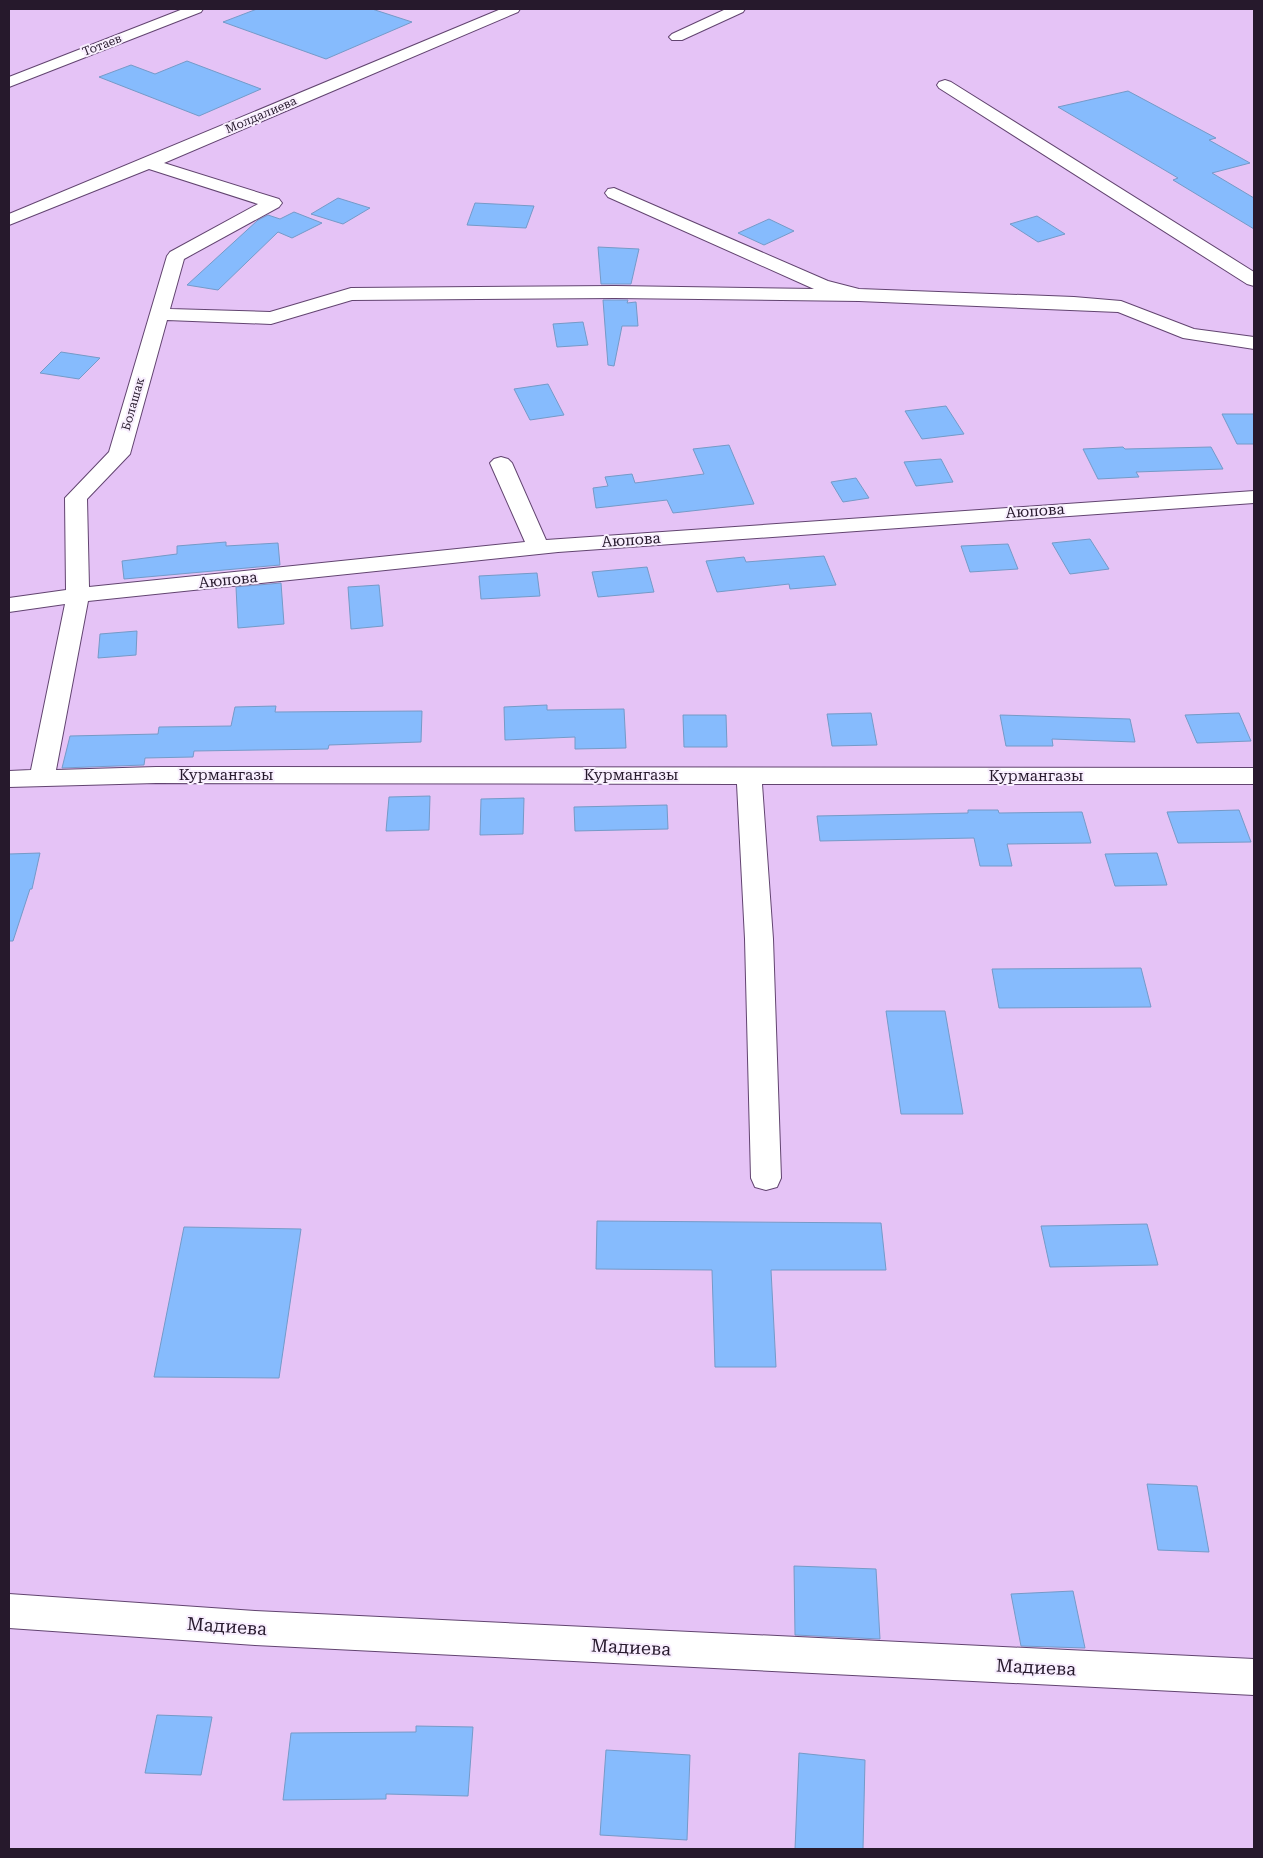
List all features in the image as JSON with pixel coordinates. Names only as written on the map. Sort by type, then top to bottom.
[{"type":"street","name":"Тотаев","points":[[9,82],[196,9]]},
{"type":"street","name":"Молдалиева","points":[[9,220],[513,9]]},
{"type":"street","points":[[676,37],[738,9]]},
{"type":"street","points":[[945,85],[1254,280]]},
{"type":"street","name":"Болашак","points":[[42,778],[78,595],[76,498],[119,454],[176,256],[273,203],[148,163]]},
{"type":"street","points":[[614,193],[821,285],[859,295]]},
{"type":"street","points":[[160,314],[271,318],[351,294],[615,292],[859,295],[1074,303],[1121,307],[1190,334],[1254,343]]},
{"type":"street","points":[[501,462],[538,547]]},
{"type":"street","name":"Аюпова","points":[[9,605],[78,595],[538,547],[1254,497]]},
{"type":"street","name":"Курмангазы","points":[[9,779],[156,775],[1254,776]]},
{"type":"street","points":[[749,776],[759,939],[766,1178]]},
{"type":"street","name":"Мадиева","points":[[9,1611],[255,1628],[1254,1677]]},
{"type":"building","points":[[257,9],[372,9],[412,22],[326,59],[223,22]]},
{"type":"building","points":[[187,61],[261,89],[199,116],[99,77],[131,65],[155,74]]},
{"type":"building","points":[[1128,91],[1216,138],[1209,140],[1250,163],[1212,173],[1254,198],[1254,229],[1173,180],[1178,178],[1058,107]]},
{"type":"building","points":[[338,198],[370,208],[343,224],[311,214]]},
{"type":"building","points":[[475,203],[534,206],[526,228],[467,225]]},
{"type":"building","points":[[294,212],[322,223],[292,238],[278,232],[218,290],[187,285],[258,220],[268,215],[280,219]]},
{"type":"building","points":[[1037,216],[1065,234],[1038,242],[1010,224]]},
{"type":"building","points":[[769,219],[794,231],[764,245],[738,233]]},
{"type":"building","points":[[598,247],[639,249],[631,284],[601,284]]},
{"type":"building","points":[[603,300],[628,300],[627,303],[636,302],[638,326],[622,326],[614,366],[608,365]]},
{"type":"building","points":[[583,322],[588,345],[557,347],[553,324]]},
{"type":"building","points":[[61,352],[100,358],[79,379],[40,373]]},
{"type":"building","points":[[548,384],[564,415],[530,420],[514,389]]},
{"type":"building","points":[[946,406],[964,434],[922,439],[905,411]]},
{"type":"building","points":[[1222,414],[1254,414],[1254,444],[1237,444]]},
{"type":"building","points":[[729,445],[754,504],[673,513],[667,500],[596,508],[593,488],[608,486],[605,477],[632,474],[635,483],[704,474],[693,449]]},
{"type":"building","points":[[1123,447],[1125,449],[1211,447],[1223,469],[1136,472],[1139,477],[1098,479],[1083,449]]},
{"type":"building","points":[[941,459],[953,482],[916,486],[904,462]]},
{"type":"building","points":[[856,478],[869,498],[843,502],[831,482]]},
{"type":"building","points":[[1090,539],[1109,569],[1070,574],[1052,543]]},
{"type":"building","points":[[226,542],[226,546],[278,543],[280,565],[124,579],[122,561],[177,554],[177,546]]},
{"type":"building","points":[[1008,544],[1018,569],[970,572],[961,546]]},
{"type":"building","points":[[824,556],[836,585],[790,589],[789,584],[717,592],[706,561],[744,557],[746,562]]},
{"type":"building","points":[[647,567],[654,592],[598,597],[592,572]]},
{"type":"building","points":[[537,573],[540,596],[481,599],[479,576]]},
{"type":"building","points":[[281,583],[284,624],[238,628],[236,587]]},
{"type":"building","points":[[379,585],[383,626],[351,629],[348,587]]},
{"type":"building","points":[[137,631],[136,655],[98,658],[100,634]]},
{"type":"building","points":[[547,705],[547,710],[624,709],[626,748],[575,749],[575,737],[505,740],[504,707]]},
{"type":"building","points":[[276,706],[275,712],[422,711],[421,742],[329,745],[328,749],[194,751],[193,757],[145,758],[144,765],[62,768],[70,736],[158,734],[159,727],[231,726],[235,707]]},
{"type":"building","points":[[871,713],[877,745],[832,746],[827,714]]},
{"type":"building","points":[[1239,713],[1251,741],[1197,743],[1185,715]]},
{"type":"building","points":[[683,715],[726,715],[727,747],[684,747]]},
{"type":"building","points":[[1000,715],[1130,719],[1135,742],[1052,739],[1053,746],[1006,746]]},
{"type":"building","points":[[430,796],[429,830],[386,831],[389,797]]},
{"type":"building","points":[[524,798],[523,834],[480,835],[481,799]]},
{"type":"building","points":[[667,805],[668,829],[575,831],[574,807]]},
{"type":"building","points":[[968,810],[998,810],[999,813],[1082,812],[1091,843],[1007,844],[1012,866],[980,866],[974,838],[820,841],[817,816],[968,813]]},
{"type":"building","points":[[1239,810],[1251,842],[1178,843],[1167,812]]},
{"type":"building","points":[[40,853],[32,889],[30,889],[13,941],[9,941],[9,854]]},
{"type":"building","points":[[1157,853],[1167,885],[1115,886],[1105,854]]},
{"type":"building","points":[[1141,968],[1151,1007],[999,1008],[992,969]]},
{"type":"building","points":[[886,1011],[945,1011],[963,1114],[901,1114]]},
{"type":"building","points":[[597,1221],[881,1223],[886,1270],[771,1270],[776,1367],[715,1367],[712,1270],[596,1269]]},
{"type":"building","points":[[1147,1224],[1158,1265],[1050,1267],[1041,1226]]},
{"type":"building","points":[[184,1227],[301,1229],[279,1378],[154,1377]]},
{"type":"building","points":[[1147,1484],[1197,1486],[1209,1552],[1158,1550]]},
{"type":"building","points":[[794,1566],[876,1569],[880,1639],[795,1635]]},
{"type":"building","points":[[1073,1591],[1085,1648],[1021,1646],[1011,1594]]},
{"type":"building","points":[[157,1715],[212,1717],[201,1775],[145,1773]]},
{"type":"building","points":[[416,1726],[473,1727],[468,1796],[386,1794],[386,1799],[283,1800],[291,1733],[416,1732]]},
{"type":"building","points":[[606,1750],[690,1755],[687,1840],[600,1835]]},
{"type":"building","points":[[799,1753],[865,1760],[863,1849],[795,1849]]}]
